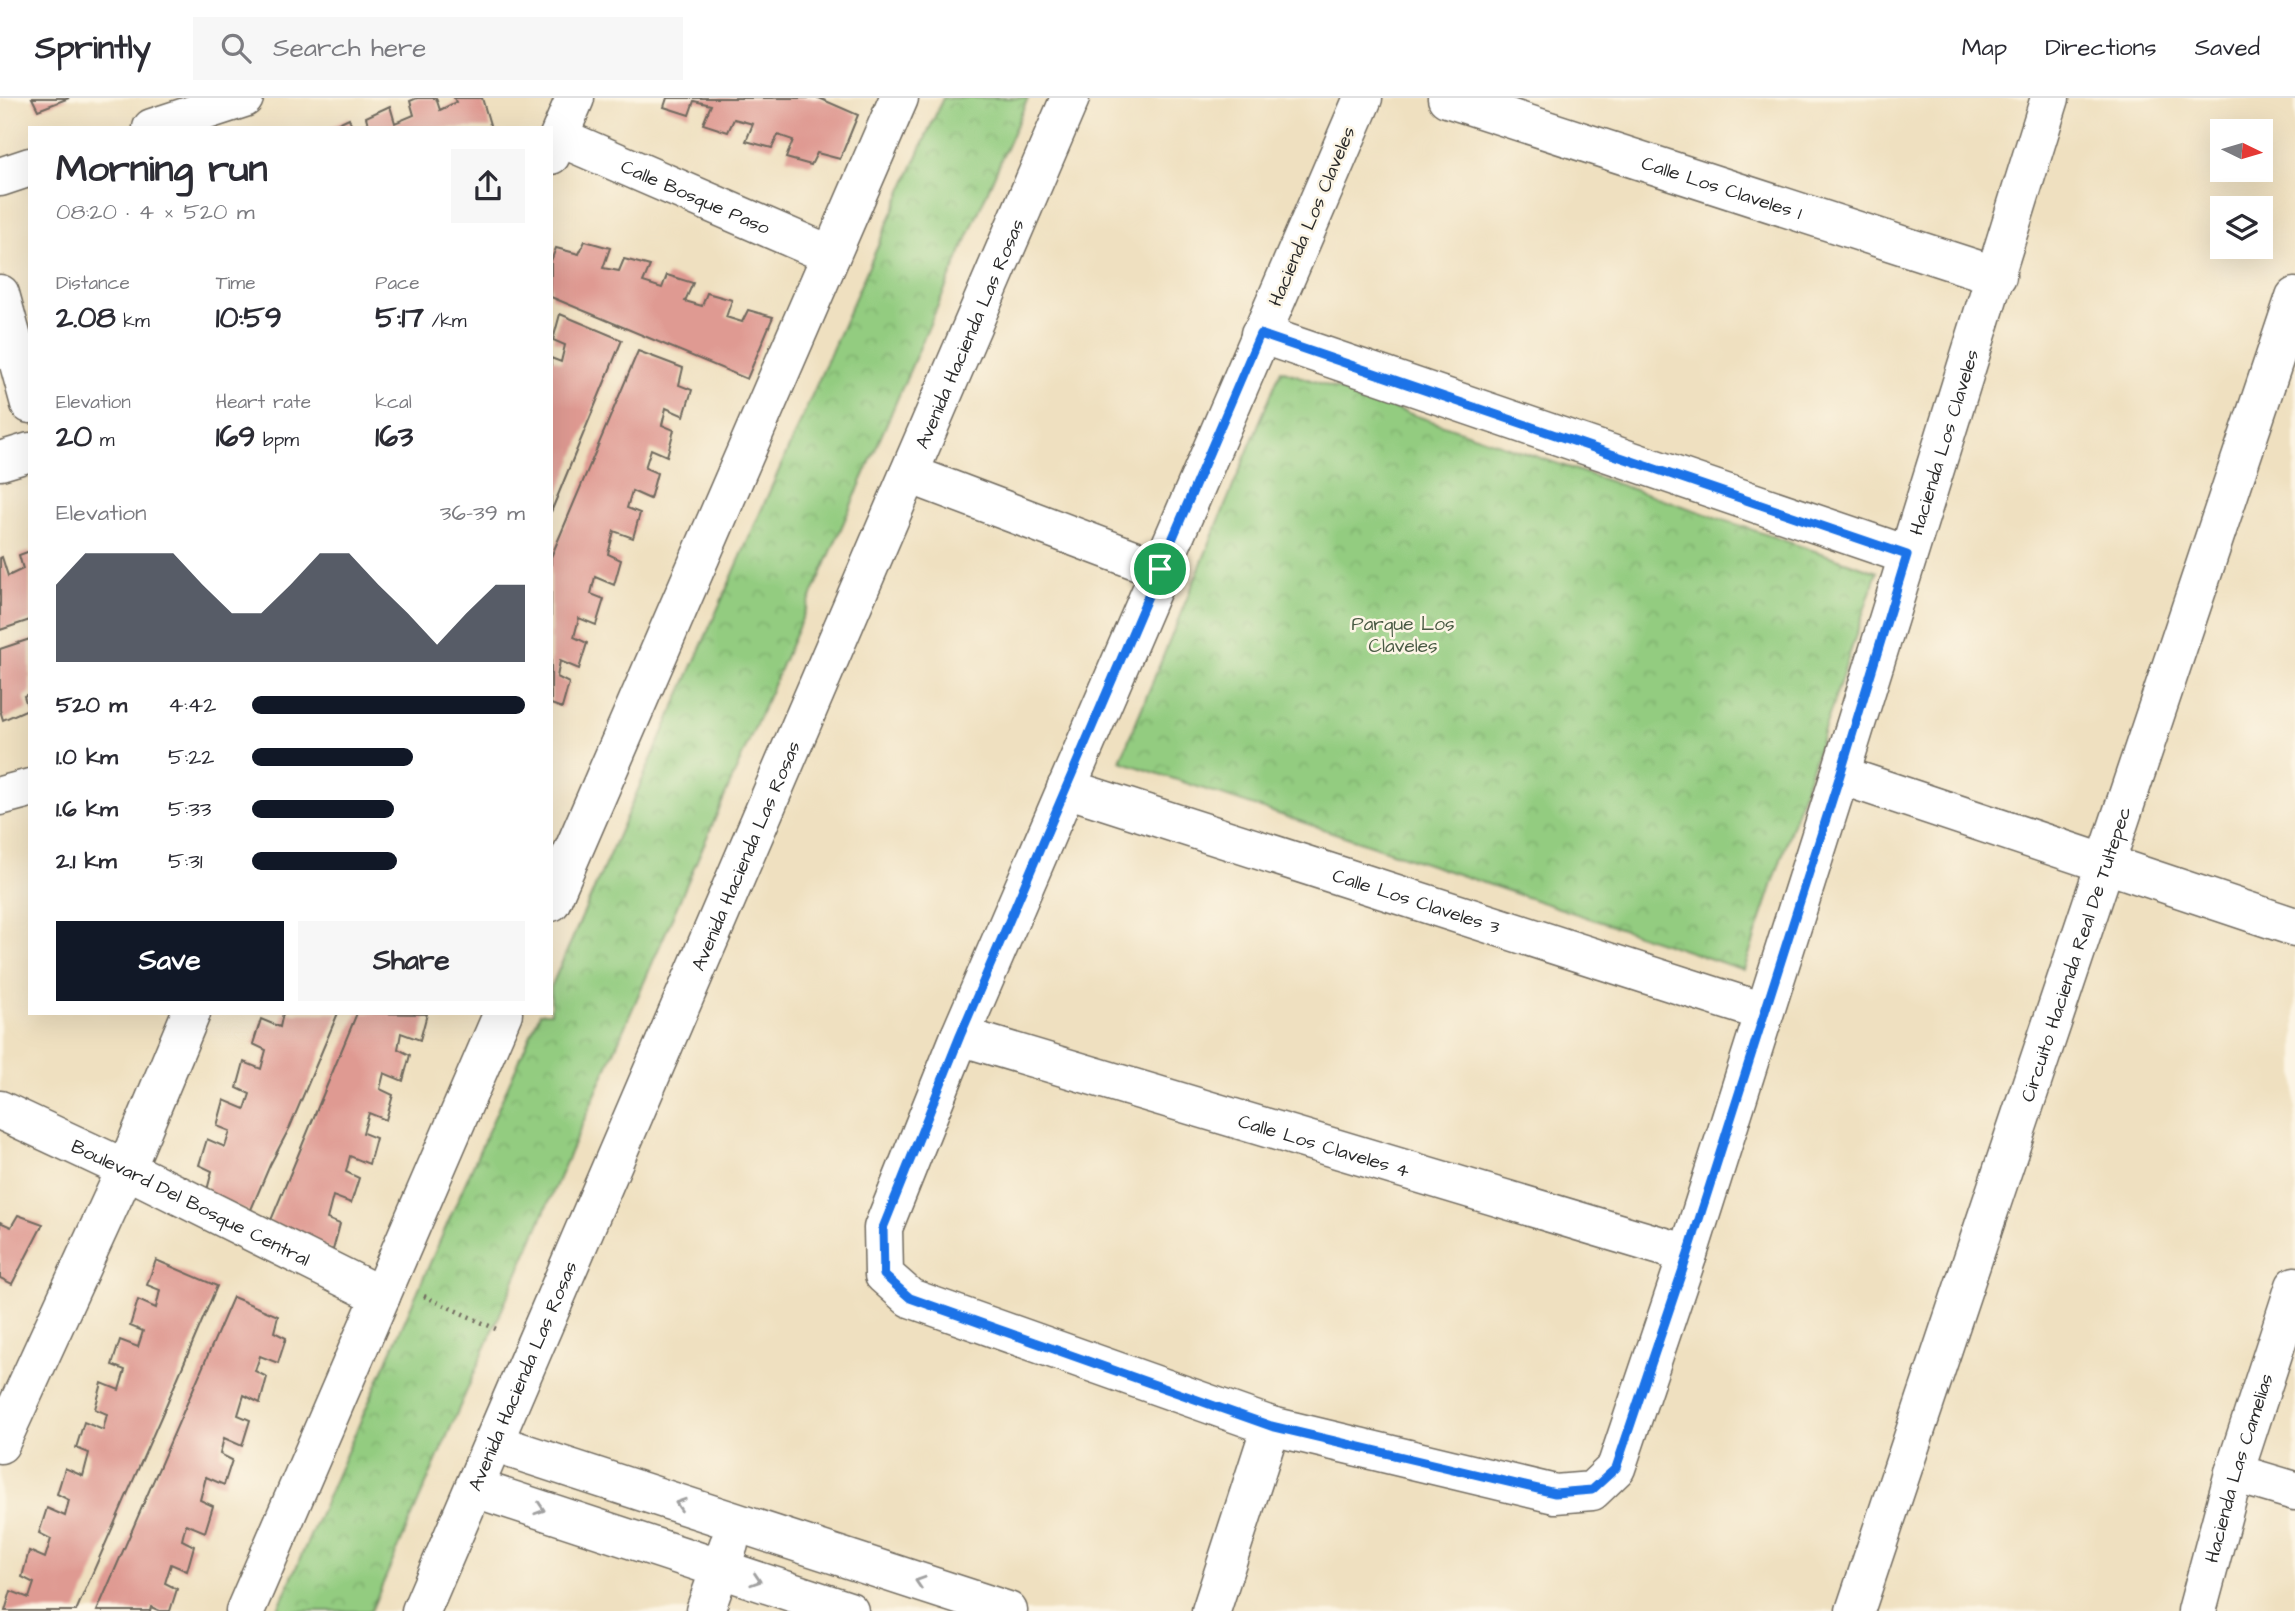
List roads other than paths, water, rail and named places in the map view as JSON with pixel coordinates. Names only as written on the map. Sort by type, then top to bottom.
[{"type":"street","points":[[158,126],[244,98]]},
{"type":"street","points":[[555,146],[575,98]]},
{"type":"street","points":[[553,897],[898,98]]},
{"type":"street","name":"Avenida Hacienda Las Rosas","points":[[421,1611],[1070,98]]},
{"type":"street","name":"Hacienda Los Claveles","points":[[1363,98],[960,1036],[883,1228],[884,1275],[910,1298],[1271,1426],[1555,1493],[1592,1490],[1616,1468],[1688,1254],[1840,775],[1907,555],[1997,276],[2050,98]]},
{"type":"street","name":"Calle Los Claveles 1","points":[[1447,98],[1997,276]]},
{"type":"street","name":"Calle Bosque Paso","points":[[555,146],[831,255]]},
{"type":"street","points":[[0,177],[28,168]]},
{"type":"street","points":[[0,294],[28,397]]},
{"type":"street","name":"Circuito Hacienda Real De Tultepec","points":[[1855,1611],[2295,297]]},
{"type":"street","points":[[1260,334],[1907,555]]},
{"type":"street","points":[[0,461],[28,453]]},
{"type":"street","points":[[909,474],[1160,569]]},
{"type":"street","points":[[1840,775],[2295,927]]},
{"type":"street","name":"Calle Los Claveles 3","points":[[1066,788],[1764,1012]]},
{"type":"street","points":[[0,796],[28,789]]},
{"type":"street","points":[[0,1444],[126,1169],[190,1015]]},
{"type":"street","points":[[245,1611],[502,1015]]},
{"type":"street","name":"Calle Los Claveles 4","points":[[960,1036],[1688,1254]]},
{"type":"street","name":"Boulevard Del Bosque Central","points":[[0,1110],[385,1288]]},
{"type":"street","name":"Hacienda Las Camelias","points":[[2197,1611],[2234,1473],[2295,1286]]},
{"type":"street","points":[[1211,1611],[1271,1426]]},
{"type":"street","points":[[494,1443],[1008,1611]]},
{"type":"street","points":[[2234,1473],[2295,1492]]},
{"type":"street","points":[[475,1488],[849,1611]]},
{"type":"street","points":[[705,1611],[737,1522]]},
{"type":"park label","name":"Parque Los Claveles","points":[[1403,634]]}]
